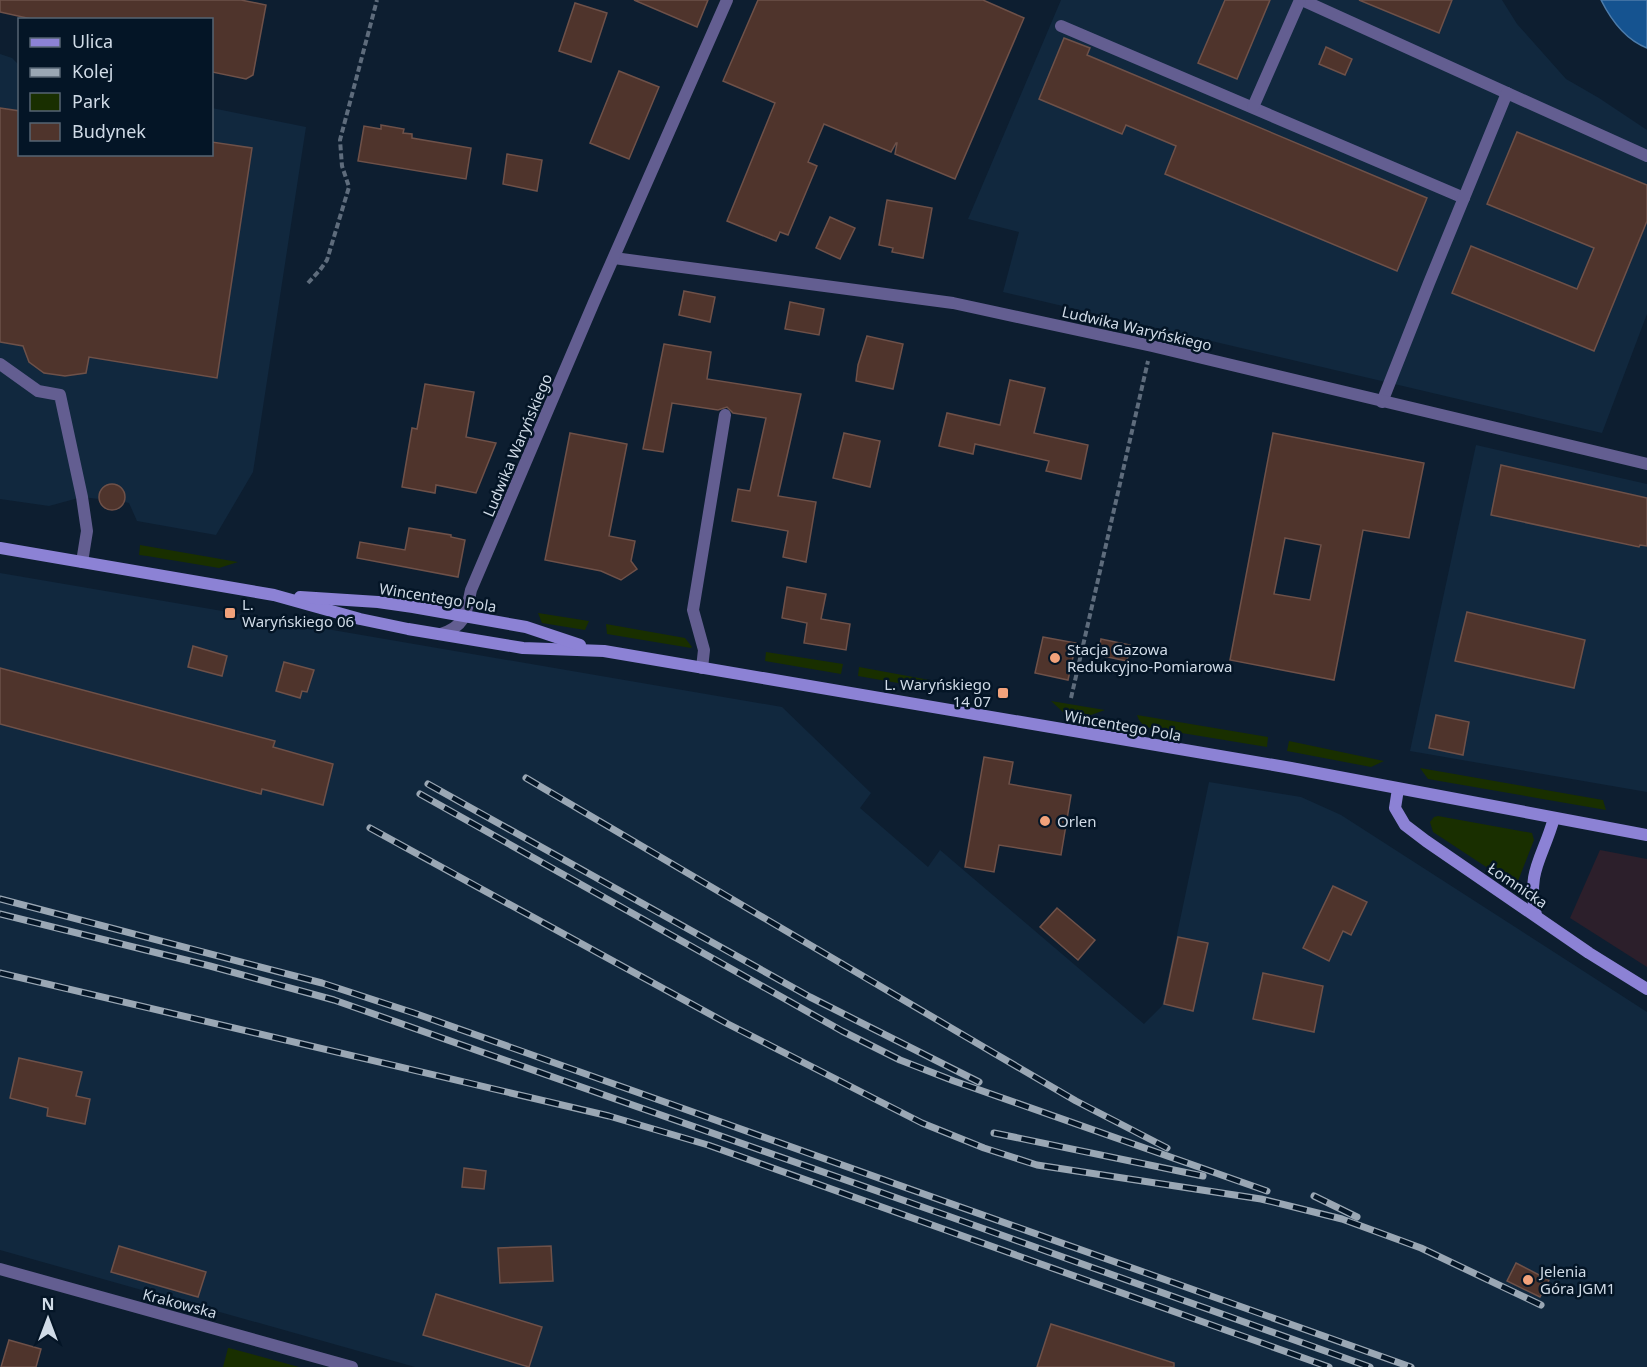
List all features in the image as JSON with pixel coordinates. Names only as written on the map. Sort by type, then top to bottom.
[{"type":"street","name":"Ludwika Waryńskiego","points":[[465,616],[471,590],[727,0]]},
{"type":"street","points":[[1253,107],[1301,0],[1647,156]]},
{"type":"street","points":[[1061,26],[1464,198]]},
{"type":"street","points":[[1382,402],[1507,93]]},
{"type":"street","name":"Ludwika Waryńskiego","points":[[614,258],[953,303],[1152,346],[1647,464]]},
{"type":"street","points":[[0,364],[38,391],[60,395],[87,531],[82,562]]},
{"type":"street","points":[[702,668],[704,651],[693,610],[725,416]]},
{"type":"street","name":"Wincentego Pola","points":[[0,548],[274,595],[360,619],[441,634],[523,648],[593,650],[702,668],[1291,768],[1647,835]]},
{"type":"street","name":"Wincentego Pola","points":[[274,595],[378,602],[465,616],[526,627],[593,650]]},
{"type":"street","points":[[441,634],[452,630],[465,616]]},
{"type":"street","name":"Łomnicka","points":[[1398,789],[1395,808],[1406,825],[1426,841],[1647,989]]},
{"type":"street","points":[[1536,915],[1532,897],[1532,880],[1554,818]]},
{"type":"street","name":"Krakowska","points":[[0,1269],[352,1367]]},
{"type":"path","points":[[308,283],[327,260],[349,187],[342,166],[340,140],[377,0]]},
{"type":"path","points":[[1071,698],[1152,346]]},
{"type":"shaded area","points":[[1061,0],[1502,0],[1517,24],[1566,79],[1647,130],[1647,314],[1602,433],[1003,292],[1019,232],[968,219]]},
{"type":"shaded area","points":[[0,54],[12,58],[18,64],[18,156],[213,156],[213,108],[306,127],[253,472],[216,535],[137,521],[129,503],[125,502],[119,508],[109,510],[103,507],[99,499],[82,497],[49,506],[0,499]]},
{"type":"shaded area","points":[[1476,445],[1647,484],[1647,792],[1410,751]]},
{"type":"shaded area","points":[[0,573],[782,707],[871,793],[860,808],[928,867],[940,850],[1144,1024],[1162,1006],[1209,782],[1301,797],[1341,815],[1647,1012],[1647,1367],[415,1367],[0,1250]]},
{"type":"shaded area","points":[[1600,850],[1647,859],[1647,967],[1570,918]]},
{"type":"green space","points":[[140,545],[238,562],[219,568],[139,555]]},
{"type":"green space","points":[[538,613],[589,621],[585,630],[542,623]]},
{"type":"green space","points":[[606,624],[685,638],[692,647],[607,634]]},
{"type":"green space","points":[[766,652],[843,664],[841,674],[765,661]]},
{"type":"green space","points":[[859,667],[946,683],[921,687],[858,676]]},
{"type":"green space","points":[[1051,701],[1105,710],[1088,716],[1063,712]]},
{"type":"green space","points":[[1137,715],[1268,737],[1267,747],[1145,727]]},
{"type":"green space","points":[[1289,741],[1384,761],[1371,767],[1287,751]]},
{"type":"green space","points":[[1420,768],[1603,800],[1606,810],[1428,779]]},
{"type":"green space","points":[[1438,816],[1532,833],[1534,840],[1518,881],[1509,882],[1433,832],[1430,822]]},
{"type":"green space","points":[[229,1348],[299,1367],[223,1367]]},
{"type":"water","points":[[1601,0],[1647,0],[1647,48],[1632,40],[1620,28],[1609,15]]},
{"type":"building","points":[[0,0],[241,0],[266,5],[253,75],[246,79],[213,72],[213,18],[27,18],[0,12]]},
{"type":"building","points":[[634,0],[708,0],[697,27]]},
{"type":"building","points":[[758,0],[983,0],[1024,18],[955,179],[895,154],[897,143],[891,152],[824,124],[808,162],[817,166],[788,235],[780,232],[776,241],[727,221],[775,103],[723,81]]},
{"type":"building","points":[[1225,0],[1270,0],[1237,79],[1198,63]]},
{"type":"building","points":[[1359,0],[1452,0],[1439,33]]},
{"type":"building","points":[[575,3],[607,13],[591,62],[559,51]]},
{"type":"building","points":[[1064,38],[1090,48],[1087,55],[1427,198],[1397,271],[1165,174],[1176,146],[1126,125],[1122,134],[1039,99]]},
{"type":"building","points":[[1326,47],[1352,59],[1345,75],[1319,64]]},
{"type":"building","points":[[619,71],[659,87],[629,159],[590,143]]},
{"type":"building","points":[[0,108],[18,111],[18,156],[213,156],[213,142],[252,148],[217,378],[89,357],[86,373],[65,376],[44,373],[29,362],[23,346],[0,342]]},
{"type":"building","points":[[381,125],[404,129],[403,133],[412,134],[412,138],[471,148],[466,179],[358,161],[364,126],[381,129]]},
{"type":"building","points":[[1517,132],[1647,185],[1647,221],[1594,351],[1452,293],[1471,246],[1577,289],[1594,248],[1487,204]]},
{"type":"building","points":[[507,154],[542,160],[537,191],[503,184]]},
{"type":"building","points":[[887,200],[932,208],[923,258],[892,252],[893,248],[879,245]]},
{"type":"building","points":[[830,217],[855,228],[840,259],[816,248]]},
{"type":"building","points":[[684,291],[715,297],[710,322],[679,315]]},
{"type":"building","points":[[790,302],[824,309],[819,335],[785,329]]},
{"type":"building","points":[[867,336],[903,344],[893,389],[856,381],[858,365]]},
{"type":"building","points":[[664,344],[711,352],[707,379],[801,394],[778,496],[816,502],[806,562],[783,557],[788,531],[732,521],[738,489],[750,491],[766,418],[733,413],[727,407],[718,410],[672,403],[663,452],[643,449]]},
{"type":"building","points":[[1010,380],[1045,388],[1034,433],[1088,445],[1081,479],[1046,471],[1049,461],[975,444],[973,454],[939,446],[947,413],[1000,425]]},
{"type":"building","points":[[425,384],[474,392],[466,437],[496,443],[476,493],[436,485],[435,493],[402,487],[412,428],[417,429]]},
{"type":"building","points":[[570,433],[627,444],[609,536],[635,541],[631,561],[637,569],[621,580],[601,571],[545,560]]},
{"type":"building","points":[[844,433],[880,441],[870,487],[833,478]]},
{"type":"building","points":[[1273,433],[1424,463],[1409,538],[1363,530],[1334,680],[1230,660]],"holes":[[[1285,538],[1321,545],[1310,600],[1274,594]]]},
{"type":"building","points":[[1501,465],[1647,498],[1647,546],[1640,545],[1639,547],[1491,515]]},
{"type":"building","points":[[112,484],[121,488],[125,497],[121,506],[112,510],[103,506],[99,497],[103,488]]},
{"type":"building","points":[[409,528],[451,535],[451,537],[465,540],[458,577],[357,558],[360,542],[405,550]]},
{"type":"building","points":[[787,587],[826,594],[821,619],[850,624],[846,650],[804,643],[807,623],[782,618]]},
{"type":"building","points":[[1467,612],[1585,640],[1574,688],[1455,661]]},
{"type":"building","name":"Stacja Gazowa Redukcyjno-Pomiarowa","points":[[1043,637],[1076,643],[1068,680],[1035,673]]},
{"type":"building","points":[[1101,639],[1130,645],[1127,661],[1098,655]]},
{"type":"building","points":[[193,646],[227,656],[222,676],[188,667]]},
{"type":"building","points":[[284,662],[314,670],[307,692],[302,691],[300,698],[276,691]]},
{"type":"building","points":[[0,668],[275,741],[273,747],[333,764],[323,805],[262,789],[261,794],[0,724]]},
{"type":"building","points":[[1436,715],[1469,722],[1463,755],[1429,748]]},
{"type":"building","points":[[984,757],[1013,762],[1009,784],[1071,795],[1061,855],[999,845],[994,872],[965,867]]},
{"type":"building","points":[[1333,886],[1367,902],[1351,935],[1343,931],[1329,961],[1303,948]]},
{"type":"building","points":[[1057,908],[1095,940],[1078,960],[1040,927]]},
{"type":"building","points":[[1178,937],[1208,943],[1193,1011],[1164,1004]]},
{"type":"building","points":[[1263,973],[1323,986],[1314,1032],[1253,1019]]},
{"type":"building","points":[[19,1058],[82,1072],[76,1096],[90,1099],[85,1124],[47,1116],[48,1108],[10,1098]]},
{"type":"building","points":[[464,1168],[486,1171],[484,1189],[462,1187]]},
{"type":"building","points":[[119,1246],[206,1272],[198,1297],[111,1272]]},
{"type":"building","points":[[551,1246],[553,1281],[500,1283],[498,1248]]},
{"type":"building","name":"Jelenia Góra JGM1","points":[[1516,1263],[1549,1280],[1540,1297],[1507,1281]]},
{"type":"building","points":[[436,1294],[542,1327],[529,1367],[423,1335]]},
{"type":"building","points":[[1051,1324],[1174,1363],[1174,1367],[1037,1367]]},
{"type":"building","points":[[9,1340],[41,1349],[36,1367],[1,1367]]},
{"type":"railway","points":[[526,778],[1076,1101],[1167,1148]]},
{"type":"railway","points":[[428,784],[810,997],[979,1082]]},
{"type":"railway","points":[[420,794],[842,1031],[900,1060],[1267,1191]]},
{"type":"railway","points":[[370,828],[728,1024],[922,1123],[984,1148],[1037,1165],[1261,1199],[1342,1219],[1421,1248],[1541,1305]]},
{"type":"railway","points":[[0,899],[322,983],[414,1013],[1411,1367]]},
{"type":"railway","points":[[0,914],[210,966],[334,1000],[1370,1367]]},
{"type":"railway","points":[[0,973],[609,1116],[708,1145],[1329,1367]]},
{"type":"railway","points":[[994,1133],[1203,1176]]},
{"type":"railway","points":[[1314,1196],[1357,1217]]},
{"type":"place","name":"L. Waryńskiego 06","points":[[230,613]]},
{"type":"place","name":"Stacja Gazowa Redukcyjno-Pomiarowa","points":[[1055,658]]},
{"type":"place","name":"L. Waryńskiego 14 07","points":[[1003,693]]},
{"type":"place","name":"Orlen","points":[[1045,821]]},
{"type":"place","name":"Jelenia Góra JGM1","points":[[1528,1280]]}]
